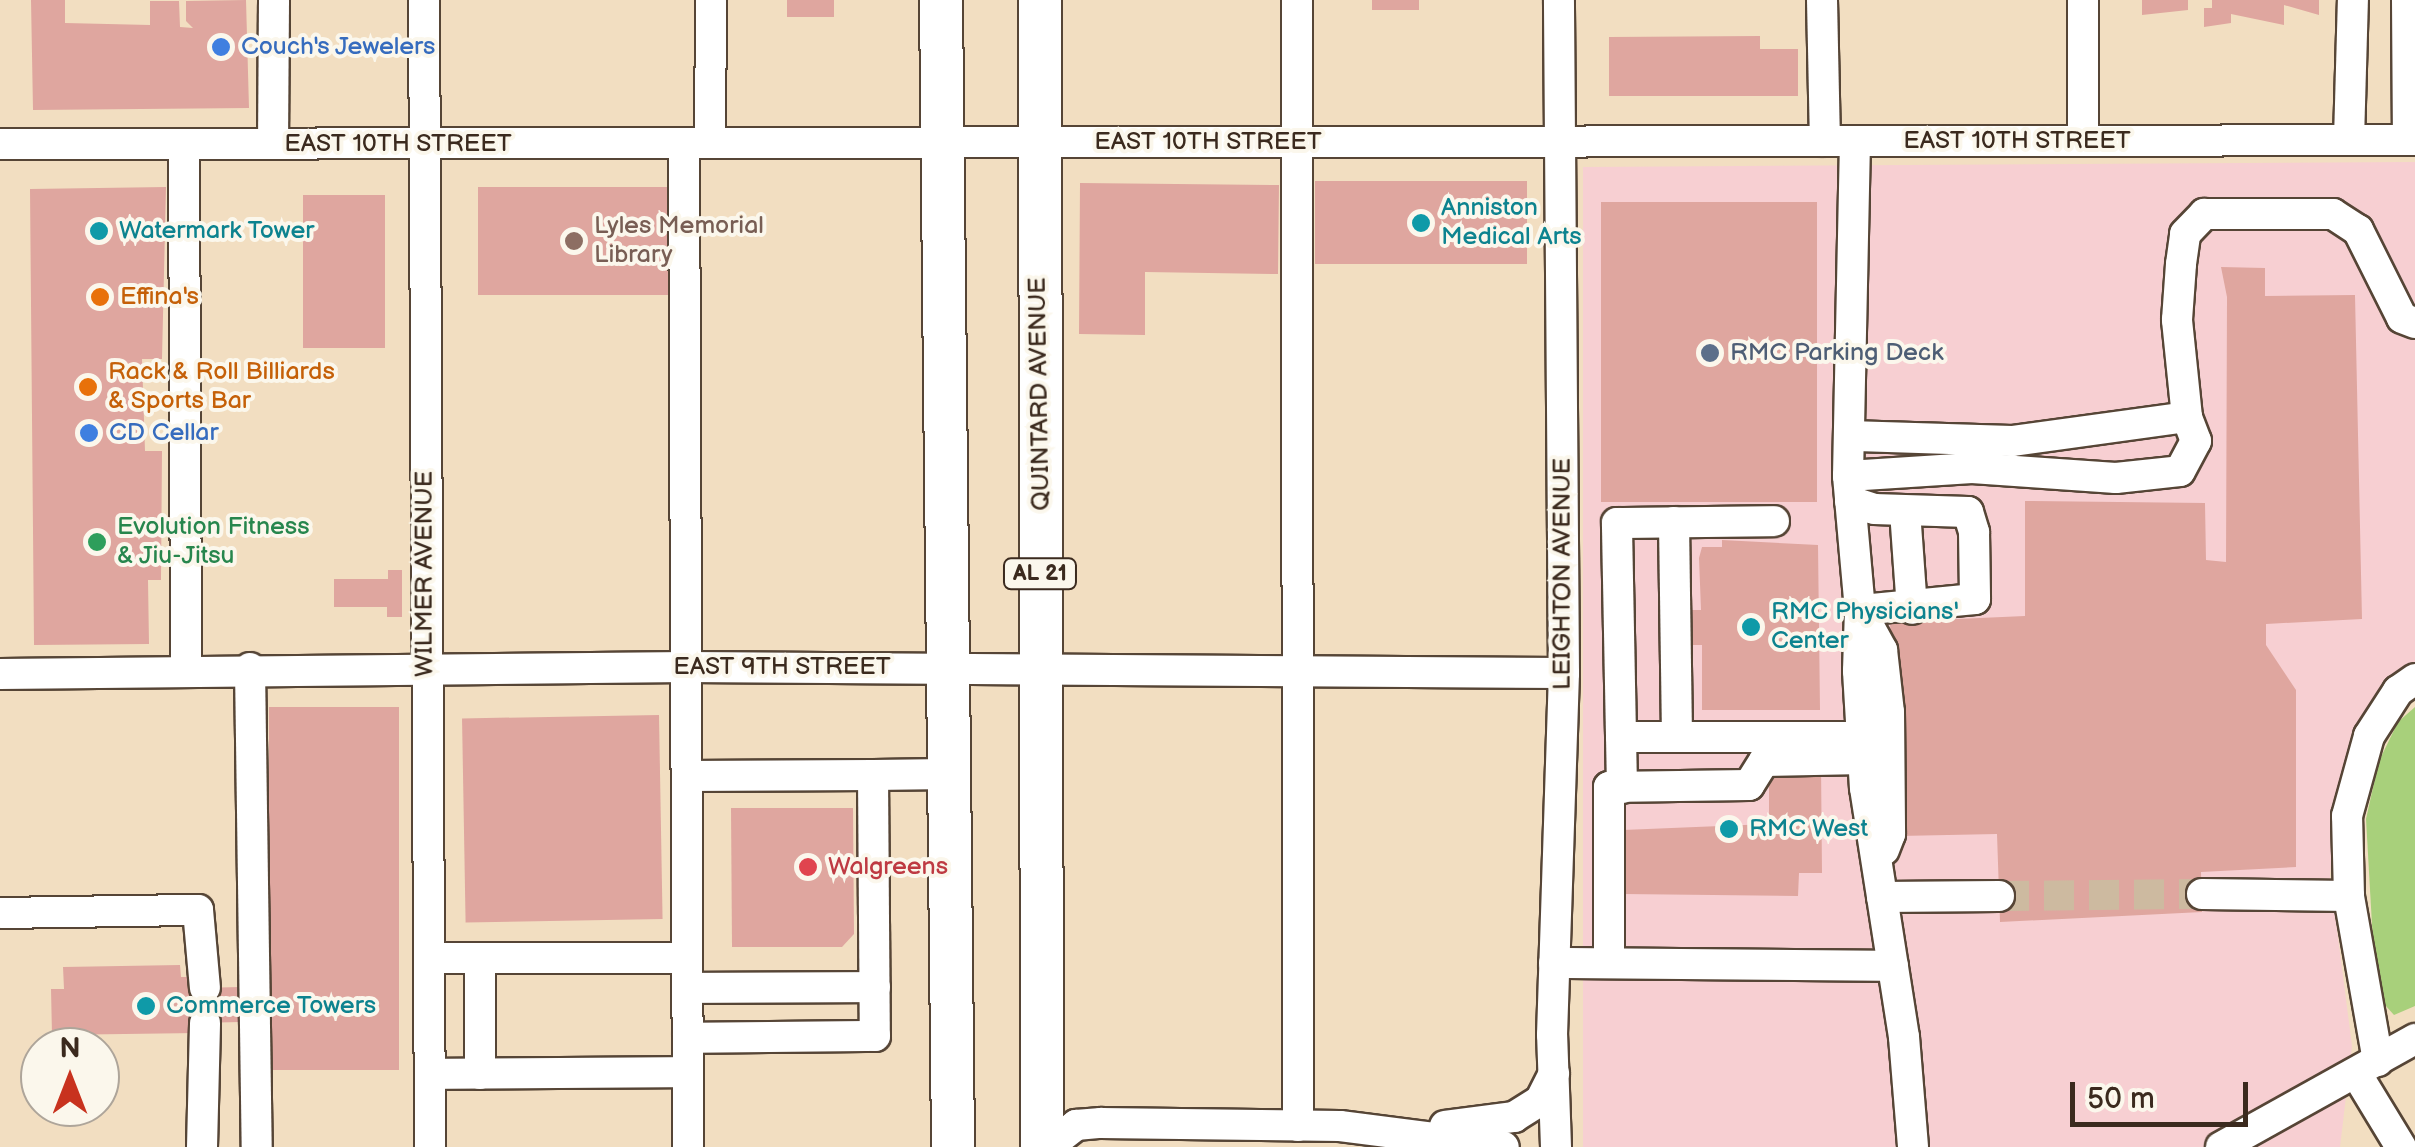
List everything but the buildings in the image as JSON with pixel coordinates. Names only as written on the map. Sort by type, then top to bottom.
[{"type":"highway","points":[[941,0],[953,1147]]},
{"type":"highway","name":"QUINTARD AVENUE","points":[[1040,0],[1038,670],[1045,1147]]},
{"type":"street","points":[[272,144],[274,0]]},
{"type":"street","name":"WILMER AVENUE","points":[[424,0],[430,1147]]},
{"type":"street","points":[[688,1147],[686,667],[697,143],[711,0]]},
{"type":"street","points":[[1297,0],[1298,1126]]},
{"type":"street","name":"LEIGHTON AVENUE","points":[[1556,1147],[1554,963],[1564,673],[1559,0]]},
{"type":"street","points":[[1822,0],[1840,141],[1849,488],[1860,610],[1863,748],[1913,1147]]},
{"type":"street","points":[[2083,0],[2083,141]]},
{"type":"street","points":[[2350,140],[2353,0]]},
{"type":"street","points":[[2407,0],[2411,140]]},
{"type":"street","name":"EAST 10TH STREET","points":[[0,144],[2411,140]]},
{"type":"street","points":[[184,144],[186,668]]},
{"type":"street","points":[[1849,488],[1972,468],[2116,478],[2180,471],[2196,442],[2187,417],[2178,320],[2182,264],[2185,234],[2204,214],[2333,214],[2358,230],[2402,318],[2415,323]]},
{"type":"street","points":[[1848,436],[2012,442],[2187,417]]},
{"type":"street","points":[[1849,488],[1905,511],[1968,512],[1974,532],[1974,599],[1912,609],[1860,610]]},
{"type":"street","points":[[1905,511],[1912,609]]},
{"type":"street","points":[[1622,788],[1618,524],[1774,521]]},
{"type":"street","points":[[1674,522],[1677,736]]},
{"type":"street","points":[[1860,610],[1882,650],[1889,712],[1890,834],[1880,882]]},
{"type":"street","name":"EAST 9TH STREET","points":[[0,674],[186,668],[686,667],[1564,673]]},
{"type":"street","points":[[250,668],[262,909],[257,1147]]},
{"type":"street","points":[[2401,1147],[2367,1067],[2349,896],[2347,816],[2368,736],[2415,678]]},
{"type":"street","points":[[1622,736],[1863,748]]},
{"type":"street","points":[[1608,963],[1609,787],[1749,785],[1764,760],[1863,748]]},
{"type":"street","points":[[687,776],[948,774]]},
{"type":"street","points":[[688,1038],[875,1036],[873,775]]},
{"type":"street","points":[[1880,882],[1999,896]]},
{"type":"street","points":[[2202,894],[2349,896]]},
{"type":"street","points":[[0,913],[262,909]]},
{"type":"street","points":[[198,910],[205,988]]},
{"type":"street","points":[[428,958],[480,958],[874,987]]},
{"type":"street","points":[[480,958],[480,1074]]},
{"type":"street","points":[[1554,963],[1892,966]]},
{"type":"street","points":[[202,1147],[205,1023]]},
{"type":"street","points":[[2221,1147],[2415,1039]]},
{"type":"street","points":[[430,1074],[688,1072]]},
{"type":"street","points":[[1390,1132],[1514,1117],[1540,1101],[1554,1074]]},
{"type":"street","points":[[1045,1147],[1076,1125],[1298,1126],[1390,1132],[1504,1147]]},
{"type":"shaded area","points":[[2415,162],[2415,669],[2359,731],[2340,782],[2330,875],[2352,1046],[2340,1147],[1583,1147],[1583,167]]},
{"type":"green space","points":[[2415,707],[2415,1006],[2394,1015],[2376,995],[2366,819],[2379,761],[2398,722]]},
{"type":"tunnel","points":[[1999,896],[2202,894]]},
{"type":"place","name":"Couch's Jewelers","points":[[221,47]]},
{"type":"place","name":"Anniston Medical Arts","points":[[1421,223]]},
{"type":"place","name":"Watermark Tower","points":[[99,231]]},
{"type":"place","name":"Lyles Memorial Library","points":[[574,241]]},
{"type":"place","name":"Effina's","points":[[100,297]]},
{"type":"place","name":"RMC Parking Deck","points":[[1710,353]]},
{"type":"place","name":"Rack & Roll Billiards & Sports Bar","points":[[88,387]]},
{"type":"place","name":"CD Cellar","points":[[89,433]]},
{"type":"place","name":"Evolution Fitness & Jiu-Jitsu","points":[[97,542]]},
{"type":"place","name":"RMC Physicians' Center","points":[[1751,627]]},
{"type":"place","name":"RMC West","points":[[1729,829]]},
{"type":"place","name":"Walgreens","points":[[808,867]]},
{"type":"place","name":"Commerce Towers","points":[[146,1006]]}]
